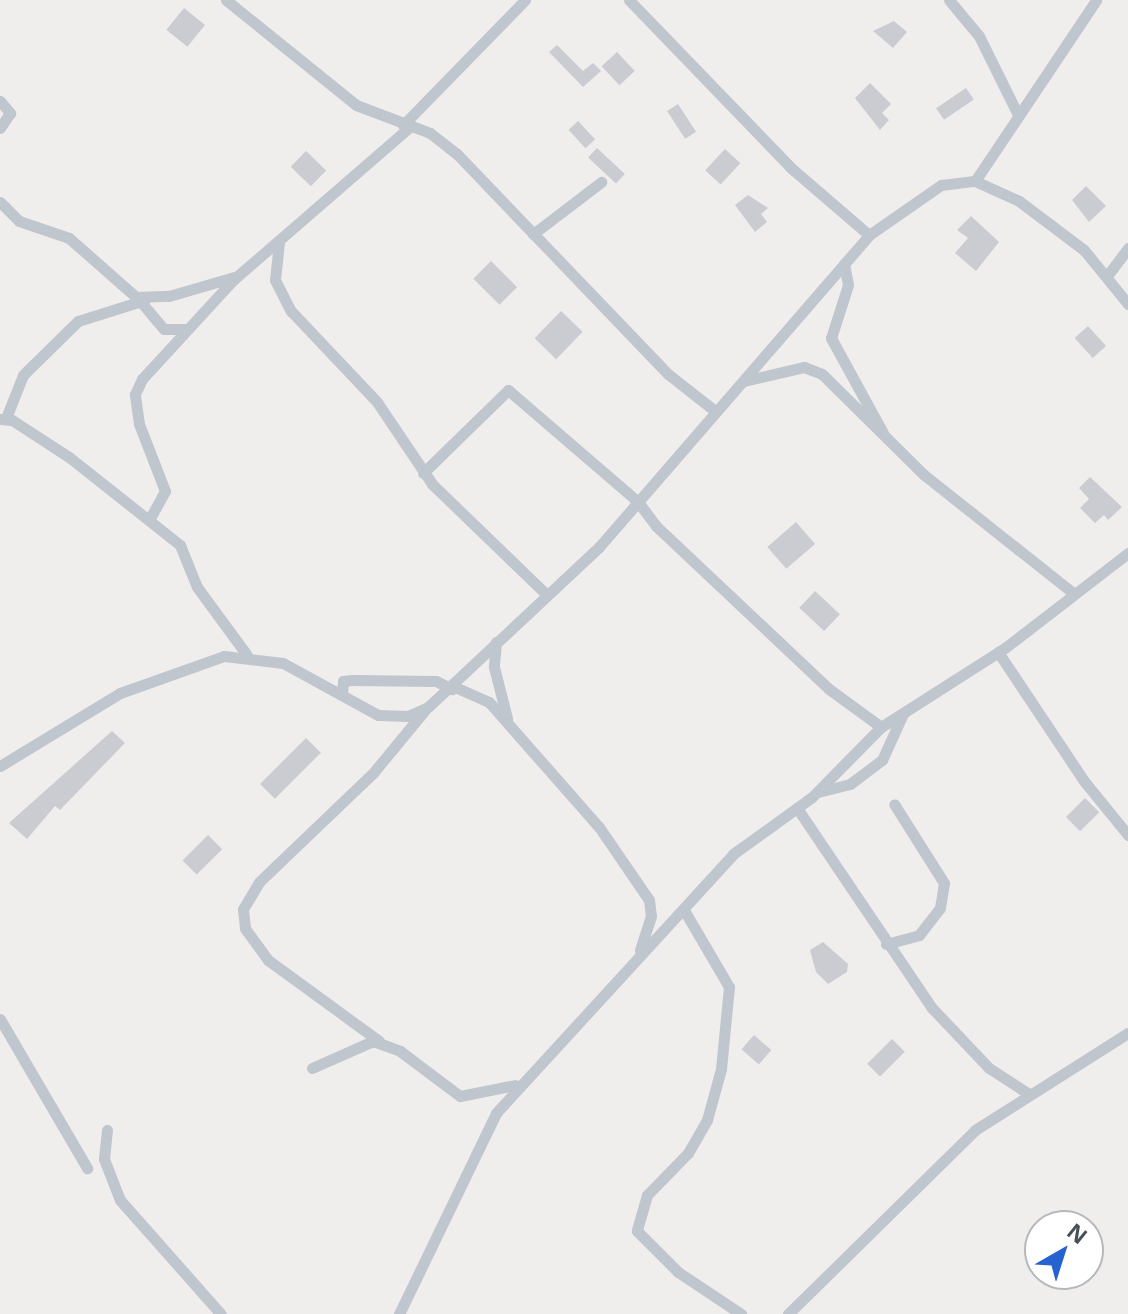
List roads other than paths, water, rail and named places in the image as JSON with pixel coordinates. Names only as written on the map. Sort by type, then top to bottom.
[{"type":"street","points":[[226,0],[334,90],[408,125],[456,153],[668,374],[715,411]]},
{"type":"street","points":[[149,520],[165,491],[164,478],[139,424],[135,394],[186,329],[238,276],[279,242],[387,140],[408,125],[525,0]]},
{"type":"street","points":[[629,0],[790,167],[869,235]]},
{"type":"street","points":[[949,0],[979,36],[1017,113]]},
{"type":"street","points":[[975,181],[1017,113],[1096,0]]},
{"type":"street","points":[[0,101],[10,113],[0,128]]},
{"type":"street","points":[[520,1084],[487,1096],[460,1096],[268,960],[245,928],[243,909],[259,882],[373,773],[428,707],[453,688],[544,592],[599,547],[869,235],[941,185],[975,181],[1050,223],[1107,276],[1128,304]]},
{"type":"street","points":[[533,234],[601,182]]},
{"type":"street","points":[[0,202],[19,221],[69,238],[121,287],[144,301],[164,329],[186,329]]},
{"type":"street","points":[[279,242],[275,280],[282,297],[377,402],[423,473],[544,592]]},
{"type":"street","points":[[1107,276],[1128,248]]},
{"type":"street","points":[[844,264],[848,285],[831,338],[885,437]]},
{"type":"street","points":[[238,276],[78,321],[23,375],[3,419],[149,520],[183,549],[197,587],[247,655]]},
{"type":"street","points":[[743,382],[812,369],[885,437],[1072,592]]},
{"type":"street","points":[[423,473],[505,390],[638,502],[779,644],[881,727]]},
{"type":"street","points":[[399,1314],[484,1133],[520,1084],[733,854],[817,792],[881,727],[998,652],[1072,592],[1128,553]]},
{"type":"street","points":[[496,642],[494,667],[508,722]]},
{"type":"street","points":[[998,652],[1084,781],[1128,835]]},
{"type":"street","points":[[0,766],[164,672],[247,655],[283,663],[342,695],[392,717],[428,707]]},
{"type":"street","points":[[342,695],[343,681],[352,680],[436,681],[477,692],[508,722],[599,827],[645,893],[651,916],[638,954]]},
{"type":"street","points":[[817,792],[850,784],[882,760],[903,714]]},
{"type":"street","points":[[886,944],[919,935],[940,908],[944,883],[894,804]]},
{"type":"street","points":[[797,808],[886,944],[949,1028],[989,1068],[1029,1094]]},
{"type":"street","points":[[684,910],[729,987],[721,1069],[707,1120],[688,1153],[647,1195],[637,1231],[678,1272],[741,1314]]},
{"type":"street","points":[[0,1019],[87,1168]]},
{"type":"street","points":[[788,1314],[946,1154],[1029,1094],[1128,1033]]},
{"type":"street","points":[[312,1068],[379,1041]]},
{"type":"street","points":[[107,1130],[104,1159],[120,1200],[221,1314]]}]
